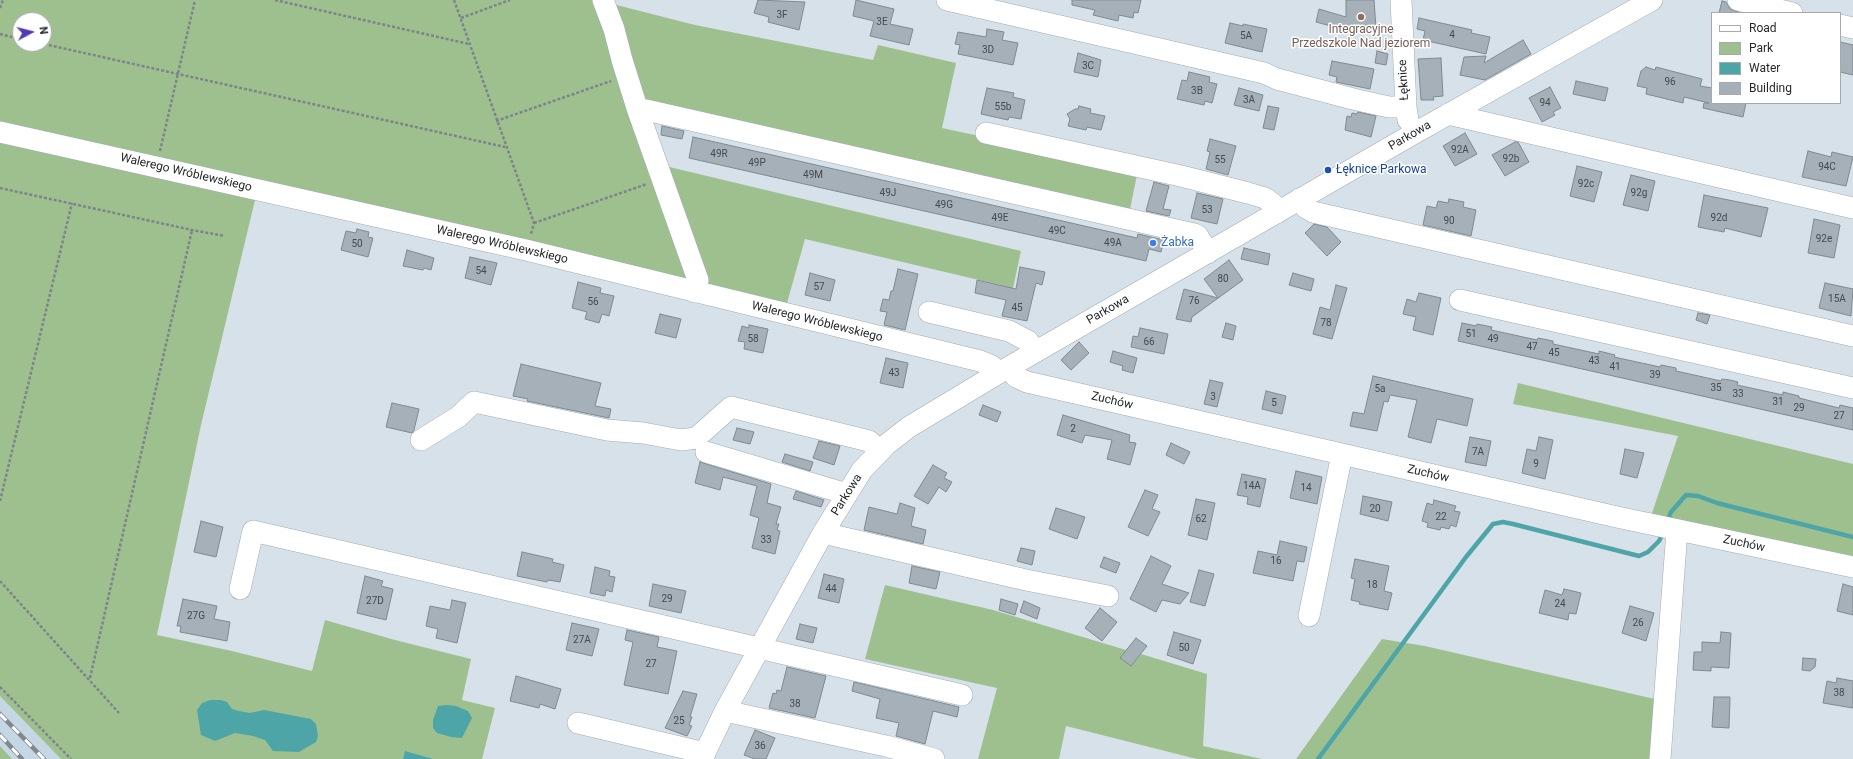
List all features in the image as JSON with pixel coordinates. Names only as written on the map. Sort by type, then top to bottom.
[{"type":"street","points":[[603,0],[614,29],[638,111],[698,280],[695,292]]},
{"type":"street","points":[[947,0],[1256,71],[1281,80],[1353,99],[1389,107],[1406,107]]},
{"type":"street","name":"Łęknice","points":[[1401,0],[1406,107],[1413,134]]},
{"type":"street","name":"Parkowa","points":[[703,756],[725,711],[760,648],[824,533],[862,470],[880,451],[909,427],[1003,370],[1277,212],[1652,0]]},
{"type":"street","points":[[1738,0],[1788,12]]},
{"type":"street","points":[[1841,24],[1853,28]]},
{"type":"street","points":[[638,111],[646,110],[1194,234],[1200,239],[1208,253]]},
{"type":"street","points":[[1448,114],[1853,208]]},
{"type":"street","name":"Walerego Wróblewskiego","points":[[0,132],[518,249],[980,361],[1003,370]]},
{"type":"street","points":[[986,132],[1181,176],[1248,193],[1265,198],[1273,204],[1277,212]]},
{"type":"street","points":[[1300,199],[1306,208],[1313,212],[1853,336]]},
{"type":"street","points":[[1460,300],[1853,388]]},
{"type":"street","points":[[929,312],[1009,331],[1028,341],[1034,352]]},
{"type":"street","name":"Zuchów","points":[[1003,370],[1027,382],[1649,524],[1853,567]]},
{"type":"street","points":[[422,440],[458,417],[474,402],[606,430],[643,433],[681,440],[696,438],[731,407],[869,441],[880,451]]},
{"type":"street","points":[[706,452],[847,494]]},
{"type":"street","points":[[1310,616],[1342,454]]},
{"type":"street","points":[[1660,759],[1677,530]]},
{"type":"street","points":[[240,590],[254,531],[962,695]]},
{"type":"street","points":[[824,533],[1026,580],[1108,596]]},
{"type":"street","points":[[725,711],[886,746],[934,759]]},
{"type":"street","points":[[578,723],[703,756]]},
{"type":"path","points":[[0,8],[3,0]]},
{"type":"path","points":[[159,157],[196,0]]},
{"type":"path","points":[[275,0],[470,44]]},
{"type":"path","points":[[454,0],[496,121],[534,223],[530,240]]},
{"type":"path","points":[[461,18],[510,0]]},
{"type":"path","points":[[0,34],[12,37]]},
{"type":"path","points":[[52,46],[506,147]]},
{"type":"path","points":[[496,121],[618,79]]},
{"type":"path","points":[[534,223],[652,182]]},
{"type":"path","points":[[0,188],[225,236]]},
{"type":"path","points":[[0,501],[72,203]]},
{"type":"path","points":[[90,678],[192,230]]},
{"type":"path","points":[[0,581],[90,678],[119,713]]},
{"type":"path","points":[[0,687],[70,759]]},
{"type":"shaded area","points":[[0,696],[61,759],[12,759],[0,746]]},
{"type":"green space","points":[[0,0],[597,0],[695,25],[873,60],[878,45],[956,63],[942,128],[1138,170],[1129,214],[645,104],[661,165],[1021,251],[1013,288],[805,239],[785,310],[694,282],[0,123]]},
{"type":"green space","points":[[0,140],[256,196],[201,425],[157,635],[232,651],[312,671],[325,620],[395,640],[471,659],[462,700],[495,708],[482,759],[61,759],[0,696]]},
{"type":"green space","points":[[1518,383],[1853,464],[1853,560],[1651,516],[1678,436],[1513,404]]},
{"type":"green space","points":[[885,585],[993,610],[1126,650],[1121,658],[1131,666],[1141,654],[1207,674],[1203,746],[1262,759],[1197,759],[1066,726],[1059,759],[978,759],[997,688],[865,659]]},
{"type":"green space","points":[[1382,639],[1425,646],[1659,700],[1655,759],[1296,759]]},
{"type":"green space","points":[[0,746],[12,759],[0,759]]},
{"type":"water","points":[[210,700],[221,700],[227,702],[232,709],[239,711],[250,713],[264,710],[311,719],[316,724],[318,736],[316,742],[299,752],[273,751],[265,740],[235,733],[215,741],[201,735],[197,710],[202,703]]},
{"type":"water","points":[[438,706],[456,706],[468,711],[472,718],[462,738],[437,733],[433,728],[433,720]]},
{"type":"water","points":[[405,751],[433,759],[403,759]]},
{"type":"building","points":[[758,0],[805,2],[799,30],[768,22],[769,17],[754,13]]},
{"type":"building","points":[[856,0],[894,9],[890,24],[913,29],[909,45],[870,36],[874,21],[853,16]]},
{"type":"building","points":[[1072,0],[1141,0],[1138,13],[1134,12],[1133,18],[1119,15],[1118,21],[1093,15],[1095,10],[1072,5]]},
{"type":"building","points":[[1346,0],[1374,0],[1376,28],[1342,29],[1316,22],[1319,9],[1346,17]]},
{"type":"building","points":[[1722,1],[1726,2],[1730,9],[1738,12],[1719,12]]},
{"type":"building","points":[[1419,18],[1472,30],[1471,33],[1490,37],[1486,54],[1423,40],[1425,31],[1417,29]]},
{"type":"building","points":[[1230,23],[1267,29],[1262,52],[1225,43]]},
{"type":"building","points":[[987,29],[1004,32],[1002,40],[1018,43],[1013,65],[958,54],[960,45],[955,44],[958,32],[986,37]]},
{"type":"building","points":[[1523,40],[1531,54],[1485,80],[1460,75],[1464,57],[1486,56],[1484,63]]},
{"type":"building","points":[[1841,42],[1853,45],[1853,75],[1841,72]]},
{"type":"building","points":[[1377,51],[1388,54],[1386,65],[1375,63]]},
{"type":"building","points":[[1078,53],[1101,60],[1098,77],[1074,72]]},
{"type":"building","points":[[1441,58],[1443,96],[1433,97],[1434,100],[1421,100],[1418,59]]},
{"type":"building","points":[[1332,61],[1374,69],[1370,89],[1336,82],[1337,77],[1329,75]]},
{"type":"building","points":[[1646,67],[1655,70],[1656,67],[1702,79],[1700,86],[1711,88],[1711,104],[1746,104],[1743,117],[1703,108],[1704,103],[1709,103],[1684,97],[1683,103],[1646,94],[1647,88],[1637,86],[1641,71]]},
{"type":"building","points":[[1189,72],[1210,77],[1209,82],[1217,84],[1212,103],[1205,101],[1204,105],[1177,99],[1182,80],[1187,81]]},
{"type":"building","points":[[1576,81],[1608,88],[1605,101],[1573,94]]},
{"type":"building","points":[[1550,87],[1561,108],[1553,112],[1555,115],[1542,122],[1529,98]]},
{"type":"building","points":[[987,88],[1014,93],[1013,97],[1025,100],[1021,119],[1009,117],[1008,120],[981,114]]},
{"type":"building","points":[[1239,88],[1263,95],[1259,111],[1234,105]]},
{"type":"building","points":[[1079,106],[1091,109],[1090,113],[1105,116],[1101,130],[1087,127],[1086,130],[1068,126],[1070,119],[1067,114],[1075,109],[1078,109]]},
{"type":"building","points":[[1268,106],[1279,108],[1274,130],[1263,128]]},
{"type":"building","points":[[1358,112],[1376,116],[1371,137],[1345,130],[1347,116],[1351,117],[1352,113],[1357,114]]},
{"type":"building","points":[[662,126],[684,131],[682,139],[661,135]]},
{"type":"building","points":[[1465,133],[1477,154],[1455,166],[1443,146]]},
{"type":"building","points":[[693,137],[1137,238],[1138,234],[1164,240],[1161,252],[1149,249],[1146,261],[689,158]]},
{"type":"building","points":[[1210,139],[1236,146],[1228,175],[1206,169],[1210,152],[1207,151]]},
{"type":"building","points":[[1515,142],[1518,142],[1529,162],[1505,176],[1492,155]]},
{"type":"building","points":[[1808,151],[1831,157],[1832,152],[1853,157],[1846,186],[1802,177]]},
{"type":"building","points":[[1577,166],[1602,172],[1594,202],[1570,196]]},
{"type":"building","points":[[1631,175],[1655,181],[1648,211],[1623,205]]},
{"type":"building","points":[[1154,182],[1169,186],[1163,209],[1171,210],[1169,216],[1146,211]]},
{"type":"building","points":[[1197,193],[1223,199],[1217,224],[1191,218]]},
{"type":"building","points":[[1704,195],[1768,208],[1761,237],[1725,228],[1724,232],[1698,227]]},
{"type":"building","points":[[1449,199],[1464,202],[1463,207],[1476,210],[1471,236],[1423,225],[1427,206],[1436,208],[1438,201],[1448,203]]},
{"type":"building","points":[[1814,219],[1840,225],[1834,258],[1808,253]]},
{"type":"building","points":[[1314,224],[1327,227],[1341,242],[1327,256],[1305,233]]},
{"type":"building","points":[[357,229],[369,232],[368,237],[373,238],[368,257],[341,250],[346,231],[356,233]]},
{"type":"building","points":[[1244,248],[1270,254],[1268,265],[1241,259]]},
{"type":"building","points":[[407,250],[434,258],[431,270],[403,266]]},
{"type":"building","points":[[470,257],[497,263],[491,285],[465,278]]},
{"type":"building","points":[[1229,260],[1243,280],[1192,317],[1191,322],[1176,319],[1184,289],[1218,298],[1204,279]]},
{"type":"building","points":[[1020,267],[1045,272],[1042,285],[1036,283],[1027,321],[1002,316],[1006,300],[975,293],[977,280],[1016,289]]},
{"type":"building","points":[[898,269],[918,274],[905,330],[884,325],[887,312],[880,311],[883,299],[889,300],[891,291],[893,291]]},
{"type":"building","points":[[810,273],[835,280],[830,301],[805,295]]},
{"type":"building","points":[[1293,273],[1314,279],[1311,291],[1289,285]]},
{"type":"building","points":[[578,282],[601,288],[600,293],[614,296],[609,316],[602,314],[599,323],[585,319],[587,312],[572,308]]},
{"type":"building","points":[[1825,283],[1853,289],[1851,316],[1819,308]]},
{"type":"building","points":[[1336,285],[1347,288],[1332,339],[1313,334],[1320,307],[1330,310]]},
{"type":"building","points":[[1419,293],[1441,298],[1433,335],[1413,330],[1416,317],[1403,314],[1407,299],[1416,302]]},
{"type":"building","points":[[1698,313],[1710,315],[1707,324],[1696,320]]},
{"type":"building","points":[[660,314],[681,319],[676,338],[655,333]]},
{"type":"building","points":[[1226,323],[1236,326],[1233,340],[1222,337]]},
{"type":"building","points":[[1462,323],[1492,327],[1491,330],[1537,340],[1538,338],[1553,341],[1553,344],[1599,354],[1599,351],[1615,355],[1614,357],[1660,367],[1661,365],[1676,368],[1676,371],[1721,381],[1722,379],[1730,380],[1738,382],[1737,385],[1783,395],[1783,392],[1799,396],[1799,398],[1839,408],[1840,405],[1853,408],[1853,430],[1458,341]]},
{"type":"building","points":[[749,325],[768,329],[763,353],[744,349],[745,342],[738,341],[742,326],[749,328]]},
{"type":"building","points":[[1140,328],[1168,334],[1164,354],[1131,347],[1133,336],[1138,337]]},
{"type":"building","points":[[1079,342],[1089,353],[1071,370],[1061,360]]},
{"type":"building","points":[[1113,351],[1137,358],[1133,373],[1122,370],[1123,366],[1110,362]]},
{"type":"building","points":[[886,358],[908,363],[903,388],[880,383]]},
{"type":"building","points":[[521,364],[601,383],[595,406],[611,409],[609,418],[527,401],[528,399],[513,396]]},
{"type":"building","points":[[1373,376],[1473,399],[1467,426],[1437,419],[1431,443],[1408,437],[1417,400],[1390,395],[1388,402],[1384,401],[1377,431],[1350,426],[1353,412],[1364,414]]},
{"type":"building","points":[[1210,380],[1223,383],[1217,407],[1204,404]]},
{"type":"building","points":[[1266,391],[1286,396],[1282,414],[1262,409]]},
{"type":"building","points":[[392,403],[419,409],[412,433],[386,427]]},
{"type":"building","points":[[983,405],[1001,412],[997,422],[979,415]]},
{"type":"building","points":[[1063,415],[1130,435],[1129,442],[1136,443],[1130,465],[1107,459],[1112,440],[1085,435],[1082,443],[1057,435]]},
{"type":"building","points":[[737,428],[754,432],[750,444],[733,440]]},
{"type":"building","points":[[1470,437],[1491,441],[1486,466],[1465,462]]},
{"type":"building","points":[[1539,437],[1553,440],[1545,479],[1522,473],[1527,449],[1536,451]]},
{"type":"building","points":[[819,441],[840,446],[834,465],[813,458]]},
{"type":"building","points":[[1171,443],[1190,452],[1184,464],[1166,455]]},
{"type":"building","points":[[1625,449],[1644,453],[1637,478],[1620,474]]},
{"type":"building","points":[[785,454],[813,462],[810,471],[782,462]]},
{"type":"building","points":[[700,462],[771,484],[767,503],[781,507],[776,524],[779,524],[777,530],[780,531],[775,554],[752,548],[759,518],[750,515],[757,486],[723,477],[720,490],[695,483]]},
{"type":"building","points":[[933,465],[947,473],[944,478],[952,482],[946,492],[939,487],[928,504],[914,496]]},
{"type":"building","points":[[1296,471],[1322,477],[1317,504],[1290,498]]},
{"type":"building","points":[[1242,474],[1266,479],[1260,507],[1247,504],[1248,497],[1237,495]]},
{"type":"building","points":[[1145,490],[1158,495],[1152,509],[1160,512],[1148,536],[1128,527]]},
{"type":"building","points":[[796,491],[824,500],[821,507],[793,499]]},
{"type":"building","points":[[1363,496],[1392,502],[1388,521],[1360,514]]},
{"type":"building","points":[[1196,499],[1215,503],[1207,540],[1188,535]]},
{"type":"building","points":[[1434,500],[1456,506],[1454,511],[1460,512],[1456,527],[1451,525],[1449,529],[1441,527],[1440,530],[1427,527],[1428,523],[1422,521],[1427,503],[1433,505]]},
{"type":"building","points":[[900,503],[915,508],[911,526],[926,530],[923,544],[864,530],[869,507],[897,514]]},
{"type":"building","points":[[1056,508],[1085,517],[1077,539],[1049,529]]},
{"type":"building","points":[[201,521],[223,527],[216,557],[194,552]]},
{"type":"building","points":[[1280,541],[1307,547],[1304,562],[1297,561],[1293,581],[1253,573],[1258,551],[1277,555]]},
{"type":"building","points":[[1021,548],[1035,551],[1032,565],[1017,561]]},
{"type":"building","points":[[522,552],[553,559],[552,562],[564,565],[560,582],[548,580],[547,582],[517,576]]},
{"type":"building","points":[[1151,556],[1171,566],[1162,584],[1189,593],[1180,604],[1162,600],[1156,612],[1130,599]]},
{"type":"building","points":[[1104,557],[1120,563],[1116,573],[1100,567]]},
{"type":"building","points":[[1355,559],[1389,566],[1384,591],[1392,593],[1388,610],[1359,604],[1360,602],[1351,600],[1355,579],[1351,578]]},
{"type":"building","points":[[912,566],[940,572],[936,589],[909,583]]},
{"type":"building","points":[[595,567],[610,571],[609,576],[615,577],[612,592],[606,590],[605,596],[590,593]]},
{"type":"building","points":[[1199,570],[1214,574],[1205,606],[1190,602]]},
{"type":"building","points":[[824,574],[844,579],[839,603],[818,598]]},
{"type":"building","points":[[365,576],[383,581],[381,586],[393,589],[386,620],[357,613]]},
{"type":"building","points":[[653,584],[686,591],[681,613],[649,606]]},
{"type":"building","points":[[1843,584],[1853,587],[1853,615],[1837,611]]},
{"type":"building","points":[[1564,589],[1581,593],[1576,614],[1569,613],[1568,620],[1539,613],[1545,590],[1562,595]]},
{"type":"building","points":[[183,599],[217,606],[214,619],[230,622],[227,641],[180,632],[181,626],[177,626]]},
{"type":"building","points":[[1001,599],[1018,604],[1015,615],[999,610]]},
{"type":"building","points":[[452,600],[466,603],[457,643],[436,638],[438,629],[426,626],[430,606],[450,610]]},
{"type":"building","points":[[1024,601],[1040,608],[1037,619],[1020,612]]},
{"type":"building","points":[[1630,606],[1654,613],[1646,641],[1622,633]]},
{"type":"building","points":[[1100,608],[1117,622],[1102,641],[1085,628]]},
{"type":"building","points":[[572,623],[599,629],[592,656],[566,650]]},
{"type":"building","points":[[800,624],[817,628],[813,643],[796,639]]},
{"type":"building","points":[[627,630],[659,637],[657,647],[677,651],[668,694],[624,685],[633,642],[625,640]]},
{"type":"building","points":[[1174,632],[1201,640],[1193,664],[1167,655]]},
{"type":"building","points":[[1721,632],[1731,633],[1729,668],[1711,667],[1711,671],[1693,670],[1694,652],[1702,652],[1702,642],[1720,643]]},
{"type":"building","points":[[1136,638],[1147,646],[1131,666],[1120,658]]},
{"type":"building","points":[[1803,658],[1816,659],[1815,667],[1810,671],[1802,670]]},
{"type":"building","points":[[787,667],[826,676],[815,718],[769,708],[773,693],[776,694],[777,690],[781,691]]},
{"type":"building","points":[[516,676],[561,689],[555,709],[540,704],[539,708],[510,701]]},
{"type":"building","points":[[1837,678],[1853,681],[1853,708],[1823,703],[1827,681],[1836,683]]},
{"type":"building","points":[[854,682],[959,707],[957,717],[933,711],[925,744],[896,736],[899,723],[876,718],[880,699],[852,691]]},
{"type":"building","points":[[683,691],[697,694],[690,717],[692,717],[689,725],[692,726],[687,736],[665,728]]},
{"type":"building","points":[[1714,697],[1730,697],[1729,728],[1712,727]]},
{"type":"building","points":[[755,730],[775,738],[766,759],[755,759],[744,755]]},
{"type":"waterway","points":[[1667,522],[1671,512],[1686,495],[1698,496],[1717,503],[1853,537]]},
{"type":"waterway","points":[[1318,759],[1466,557],[1493,524],[1503,522],[1513,524],[1639,556],[1648,552],[1659,541],[1663,533]]},
{"type":"railway","points":[[0,714],[44,759]]},
{"type":"railway","points":[[0,735],[22,759]]},
{"type":"place","name":"Integracyjne Przedszkole Nad jeziorem","points":[[1361,17]]},
{"type":"place","name":"Łęknice Parkowa","points":[[1328,170]]},
{"type":"place","name":"Żabka","points":[[1153,243]]}]
